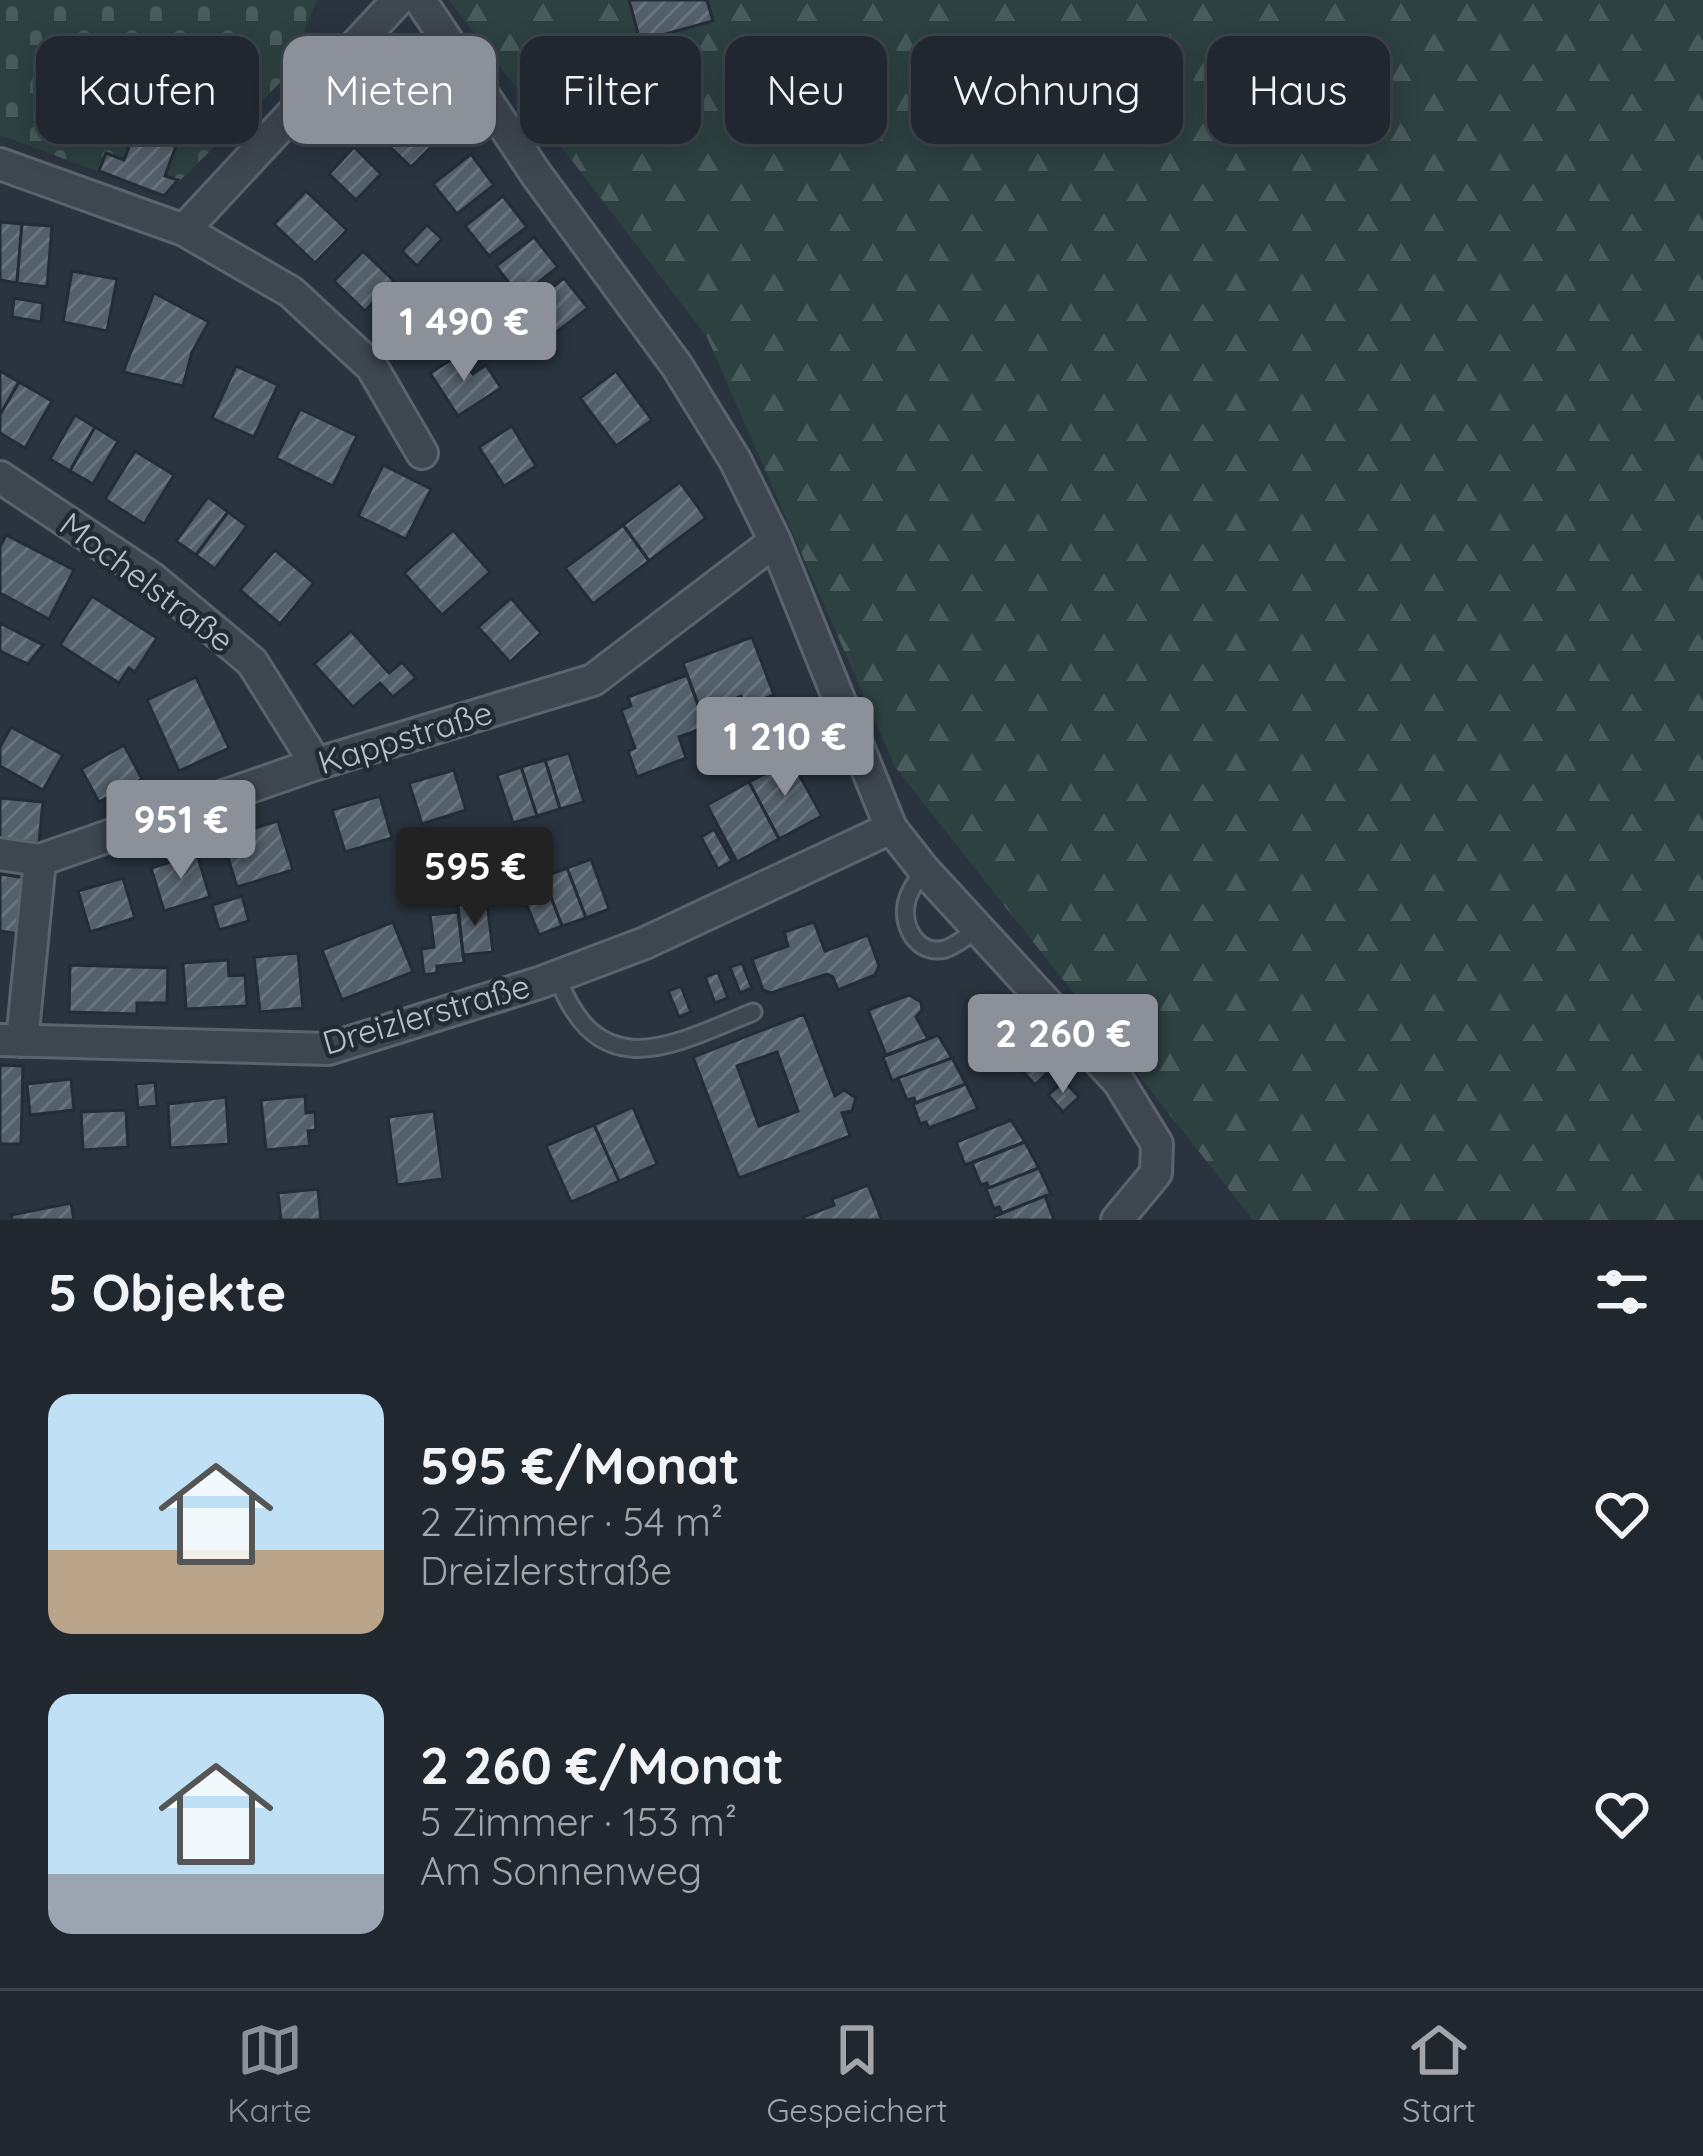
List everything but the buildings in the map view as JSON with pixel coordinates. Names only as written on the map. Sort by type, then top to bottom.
[{"type":"street","points":[[184,230],[398,0]]},
{"type":"street","points":[[420,0],[536,174],[677,366],[735,460],[775,541],[891,828],[1119,1082],[1157,1144],[1156,1173],[1117,1220]]},
{"type":"street","points":[[0,164],[184,230],[291,292],[372,368],[422,453]]},
{"type":"street","name":"Mochelstraße","points":[[0,478],[153,578],[252,662],[316,764]]},
{"type":"street","name":"Kappstraße","points":[[0,854],[40,860],[316,764],[592,680],[775,541]]},
{"type":"street","name":"Dreizlerstraße","points":[[11,1041],[328,1049],[645,943],[891,828]]},
{"type":"street","points":[[11,1041],[40,860]]},
{"type":"lane","points":[[924,870],[905,909],[906,927],[914,940],[944,950],[979,928]]},
{"type":"lane","points":[[557,976],[570,1010],[615,1045],[648,1049],[673,1045],[753,1012]]},
{"type":"green space","points":[[0,0],[317,0],[303,36],[283,36],[283,80],[259,103],[259,36],[36,36],[36,144],[217,144],[164,196],[0,135]]},
{"type":"green space","points":[[449,0],[1703,0],[1703,1220],[1253,1220],[895,767],[707,337],[559,144],[701,144],[701,36],[520,36],[520,93],[496,61],[496,36],[477,36]]}]
